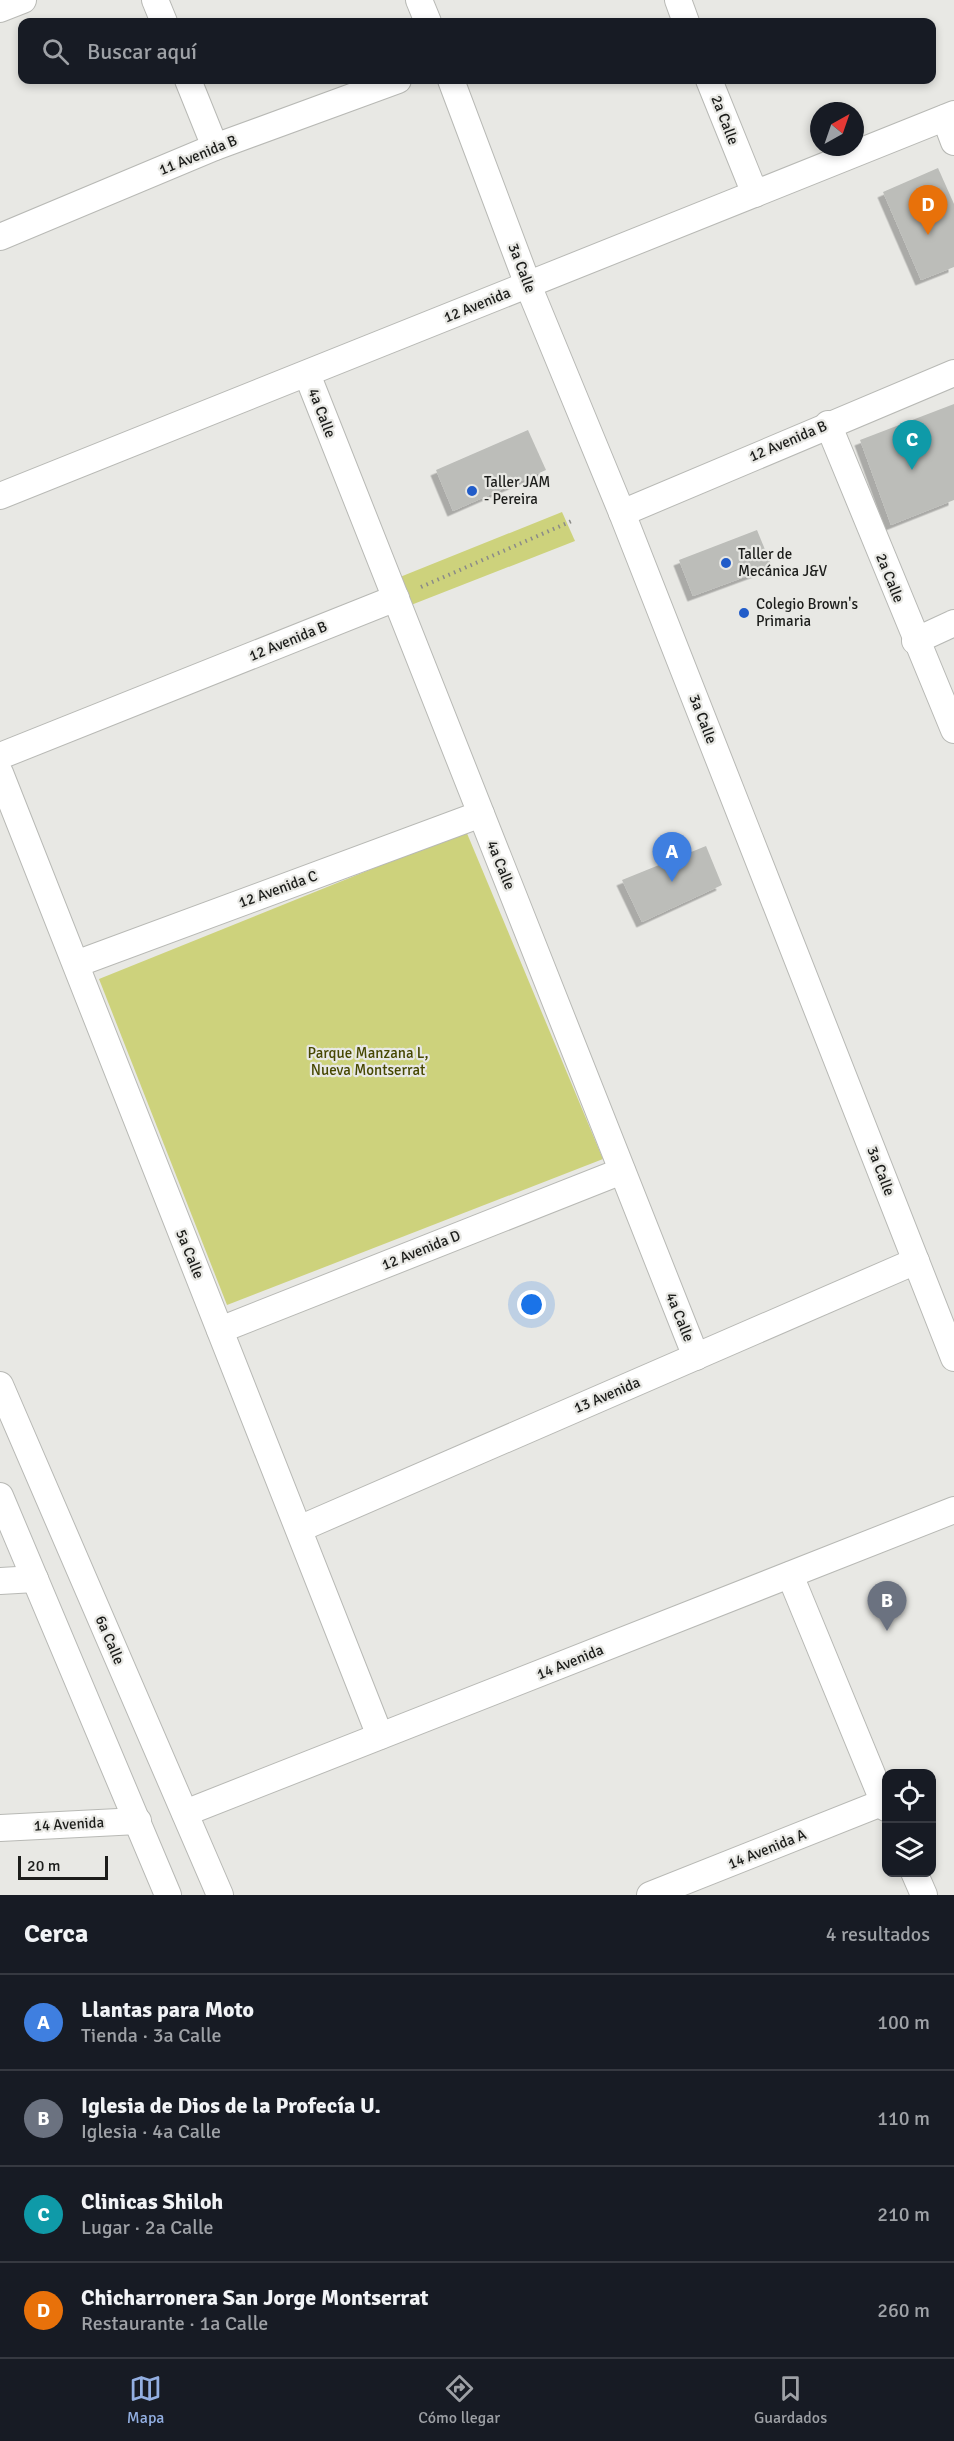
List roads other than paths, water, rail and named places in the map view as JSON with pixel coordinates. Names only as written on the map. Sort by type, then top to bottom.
[{"type":"street","points":[[0,9],[23,0]]},
{"type":"street","points":[[155,0],[163,18]]},
{"type":"street","points":[[419,0],[426,18]]},
{"type":"street","points":[[678,0],[685,18]]},
{"type":"street","points":[[190,84],[215,147]]},
{"type":"street","name":"11 Avenida B","points":[[0,237],[215,147],[387,84]]},
{"type":"street","name":"3a Calle","points":[[453,84],[528,285],[622,513],[954,1358]]},
{"type":"street","name":"2a Calle","points":[[711,84],[755,194]]},
{"type":"street","points":[[949,116],[954,142]]},
{"type":"street","name":"12 Avenida","points":[[0,496],[949,116]]},
{"type":"street","name":"12 Avenida B","points":[[622,513],[828,424],[954,373]]},
{"type":"street","name":"4a Calle","points":[[306,374],[696,1357]]},
{"type":"street","name":"2a Calle","points":[[828,424],[915,641],[954,730]]},
{"type":"street","name":"12 Avenida B","points":[[0,756],[396,598]]},
{"type":"street","points":[[915,641],[954,623]]},
{"type":"street","name":"5a Calle","points":[[0,773],[380,1736]]},
{"type":"street","name":"12 Avenida C","points":[[75,964],[481,814]]},
{"type":"street","name":"12 Avenida D","points":[[220,1330],[622,1171]]},
{"type":"street","name":"13 Avenida","points":[[299,1529],[916,1261]]},
{"type":"street","name":"6a Calle","points":[[0,1385],[220,1895]]},
{"type":"street","points":[[0,1496],[168,1895]]},
{"type":"street","name":"14 Avenida","points":[[185,1813],[954,1510]]},
{"type":"street","points":[[790,1575],[882,1798]]},
{"type":"street","points":[[0,1581],[35,1579]]},
{"type":"street","name":"14 Avenida A","points":[[650,1895],[882,1806]]},
{"type":"street","name":"14 Avenida","points":[[0,1828],[138,1821]]},
{"type":"street","points":[[916,1877],[924,1895]]},
{"type":"place","name":"Chicharronera San Jorge Montserrat","points":[[928,235]]},
{"type":"place","name":"Clinicas Shiloh","points":[[912,470]]},
{"type":"place","name":"Taller JAM - Pereira","points":[[472,491]]},
{"type":"place","name":"Taller de Mecánica J&V","points":[[726,563]]},
{"type":"place","name":"Colegio Brown's Primaria","points":[[744,613]]},
{"type":"place","name":"Llantas para Moto","points":[[672,882]]},
{"type":"place","name":"Iglesia de Dios de la Profecía U.","points":[[887,1631]]},
{"type":"park label","name":"Parque Manzana L, Nueva Montserrat","points":[[368,1062]]}]
